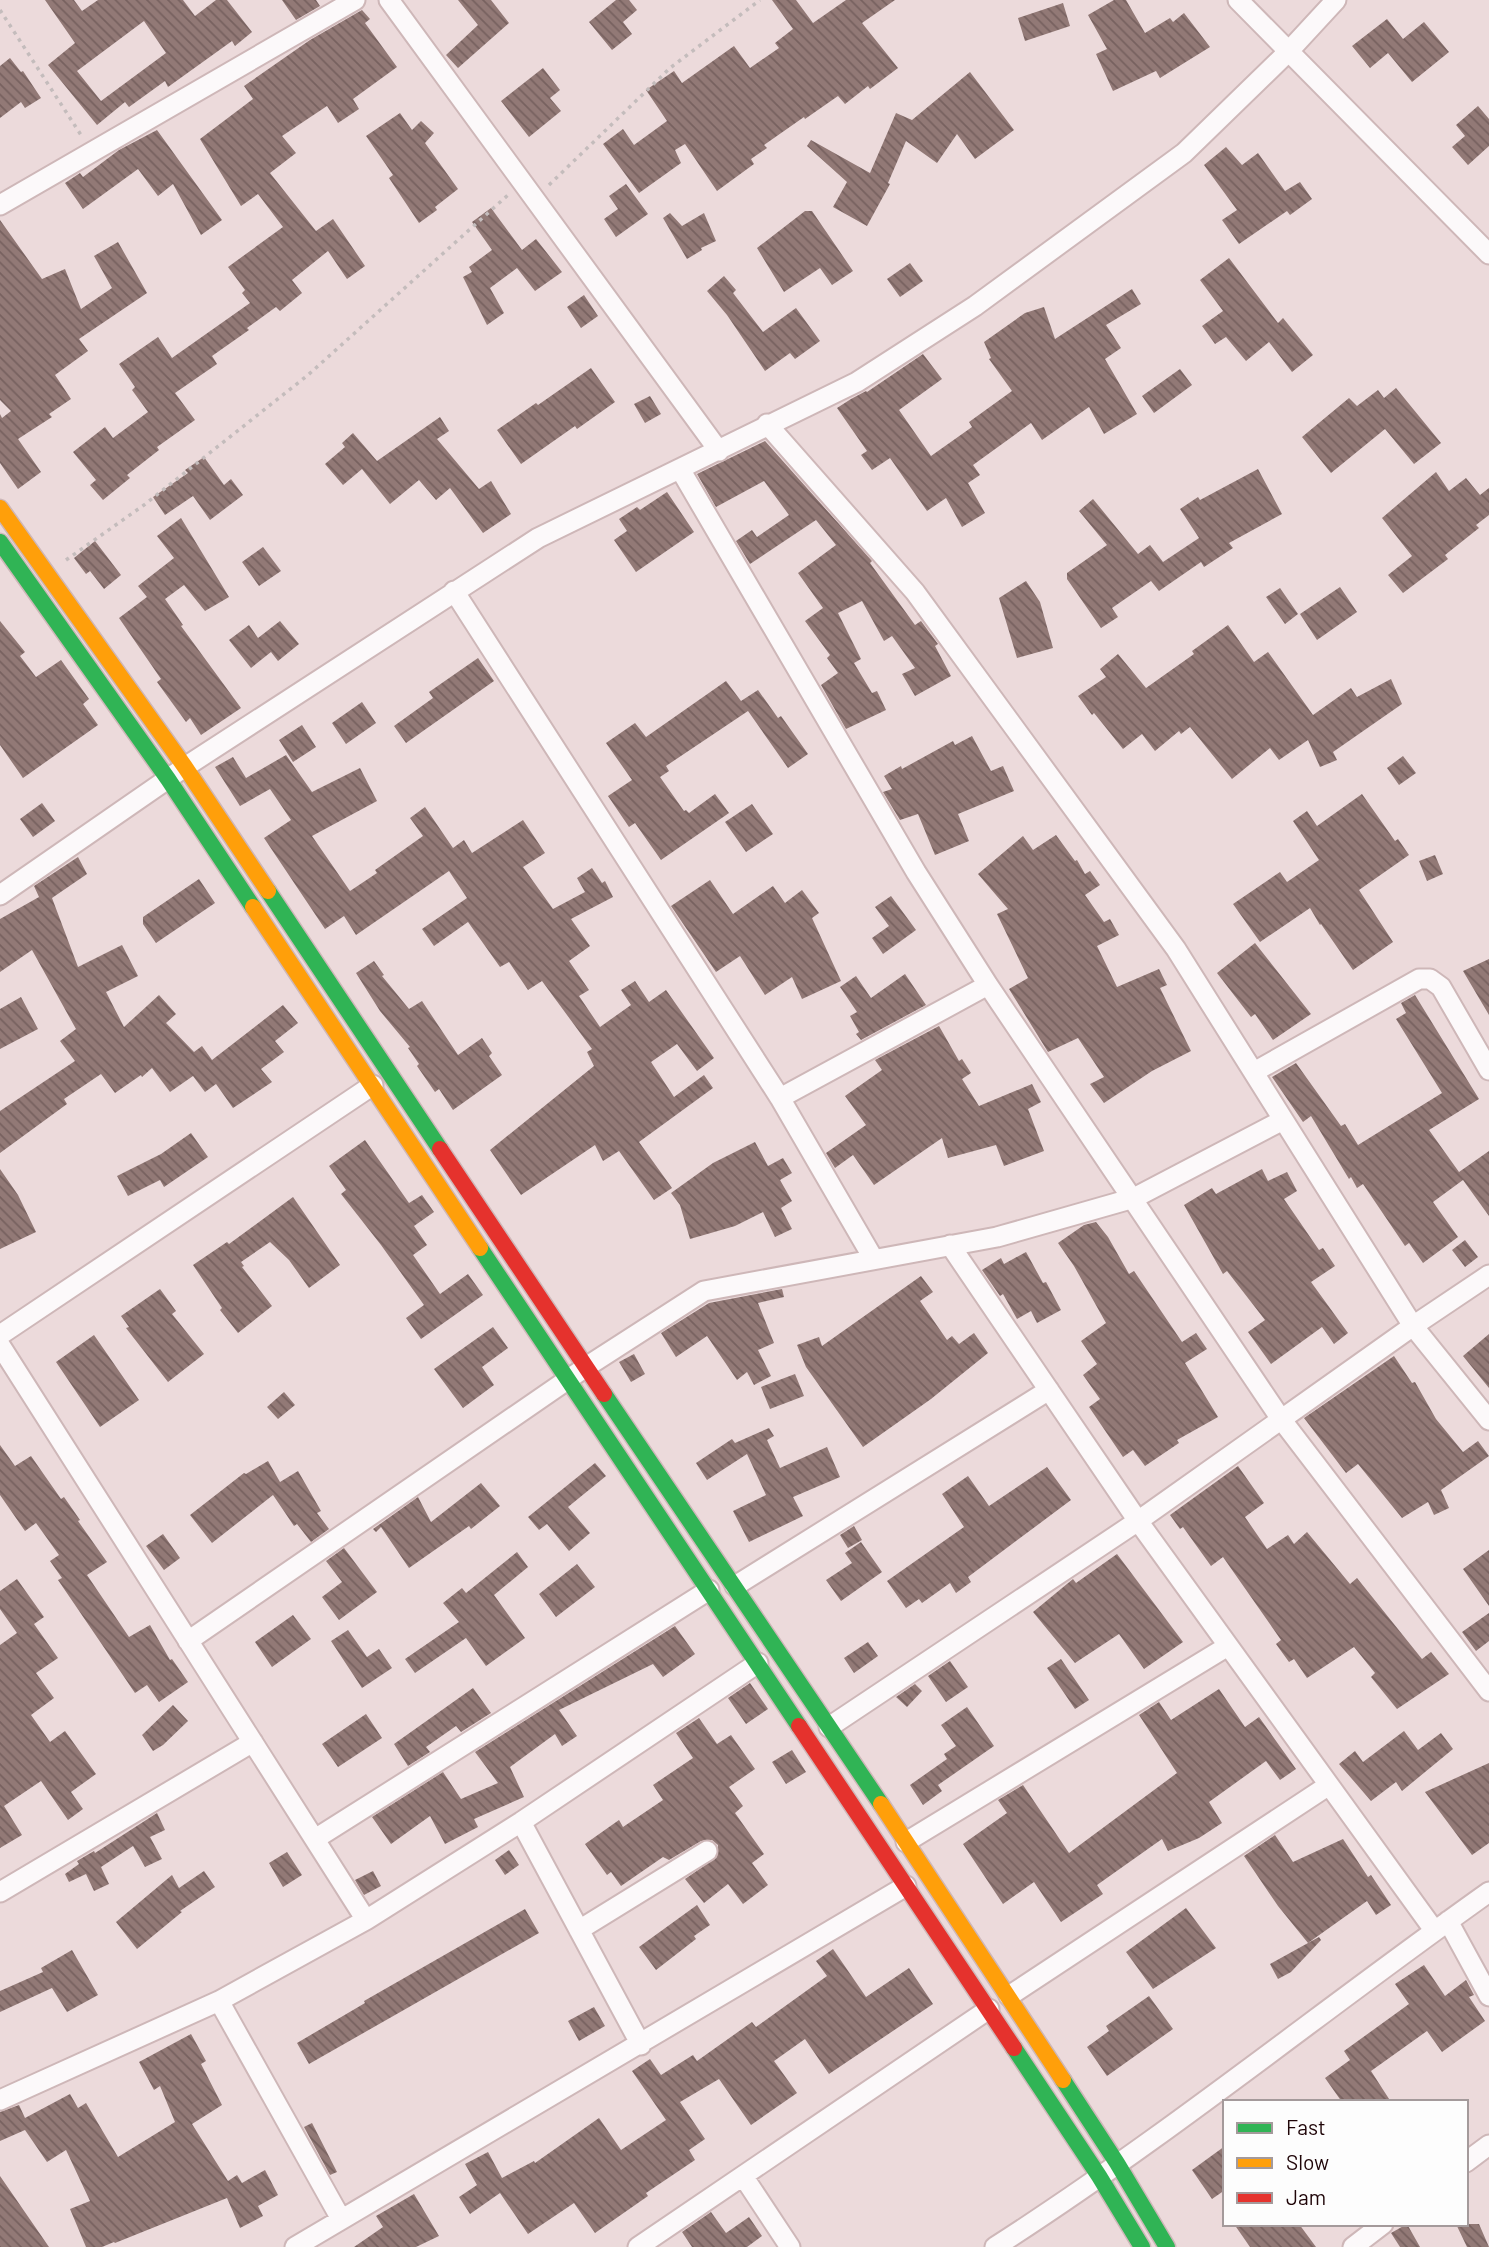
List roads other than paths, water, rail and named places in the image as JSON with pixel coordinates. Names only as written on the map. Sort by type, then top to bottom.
[{"type":"main road","points":[[0,508],[185,767],[1009,1996],[1117,2163],[1167,2247]]},
{"type":"main road","points":[[0,542],[168,779],[373,1085],[567,1380],[989,2009],[1099,2176],[1142,2247]]},
{"type":"street","points":[[0,205],[355,0]]},
{"type":"street","points":[[389,0],[719,451]]},
{"type":"street","points":[[1238,0],[1489,254]]},
{"type":"street","points":[[0,895],[185,767],[538,538],[856,382],[975,306],[1184,153],[1288,52],[1336,0]]},
{"type":"street","points":[[767,424],[915,592],[1176,949],[1413,1326],[1489,1420]]},
{"type":"street","points":[[680,469],[916,872],[988,985],[1281,1419],[1487,1686]]},
{"type":"street","points":[[454,591],[780,1098],[873,1258]]},
{"type":"street","points":[[1254,1072],[1419,979],[1430,979],[1441,987],[1489,1070]]},
{"type":"street","points":[[780,1098],[988,985]]},
{"type":"street","points":[[0,1335],[373,1085]]},
{"type":"street","points":[[188,1641],[586,1367],[704,1291],[997,1237],[1134,1198],[1283,1120]]},
{"type":"street","points":[[950,1245],[1138,1521],[1329,1785],[1441,1925],[1489,1996]]},
{"type":"street","points":[[829,1727],[1138,1521],[1413,1326],[1489,1276]]},
{"type":"street","points":[[0,1345],[366,1920]]},
{"type":"street","points":[[734,1586],[1049,1390]]},
{"type":"street","points":[[315,1839],[709,1590]]},
{"type":"street","points":[[906,1842],[1228,1646]]},
{"type":"street","points":[[0,2100],[219,2001],[366,1920],[521,1822],[758,1663]]},
{"type":"street","points":[[0,1892],[253,1742]]},
{"type":"street","points":[[1009,1996],[1329,1785]]},
{"type":"street","points":[[521,1822],[640,2045]]},
{"type":"street","points":[[579,1930],[707,1851]]},
{"type":"street","points":[[295,2247],[906,1886]]},
{"type":"street","points":[[995,2247],[1070,2199],[1489,1892]]},
{"type":"street","points":[[219,2001],[341,2219]]},
{"type":"street","points":[[638,2247],[989,2009]]},
{"type":"street","points":[[1468,2161],[1489,2146]]},
{"type":"street","points":[[743,2176],[790,2247]]},
{"type":"street","points":[[1353,2247],[1381,2226]]}]
